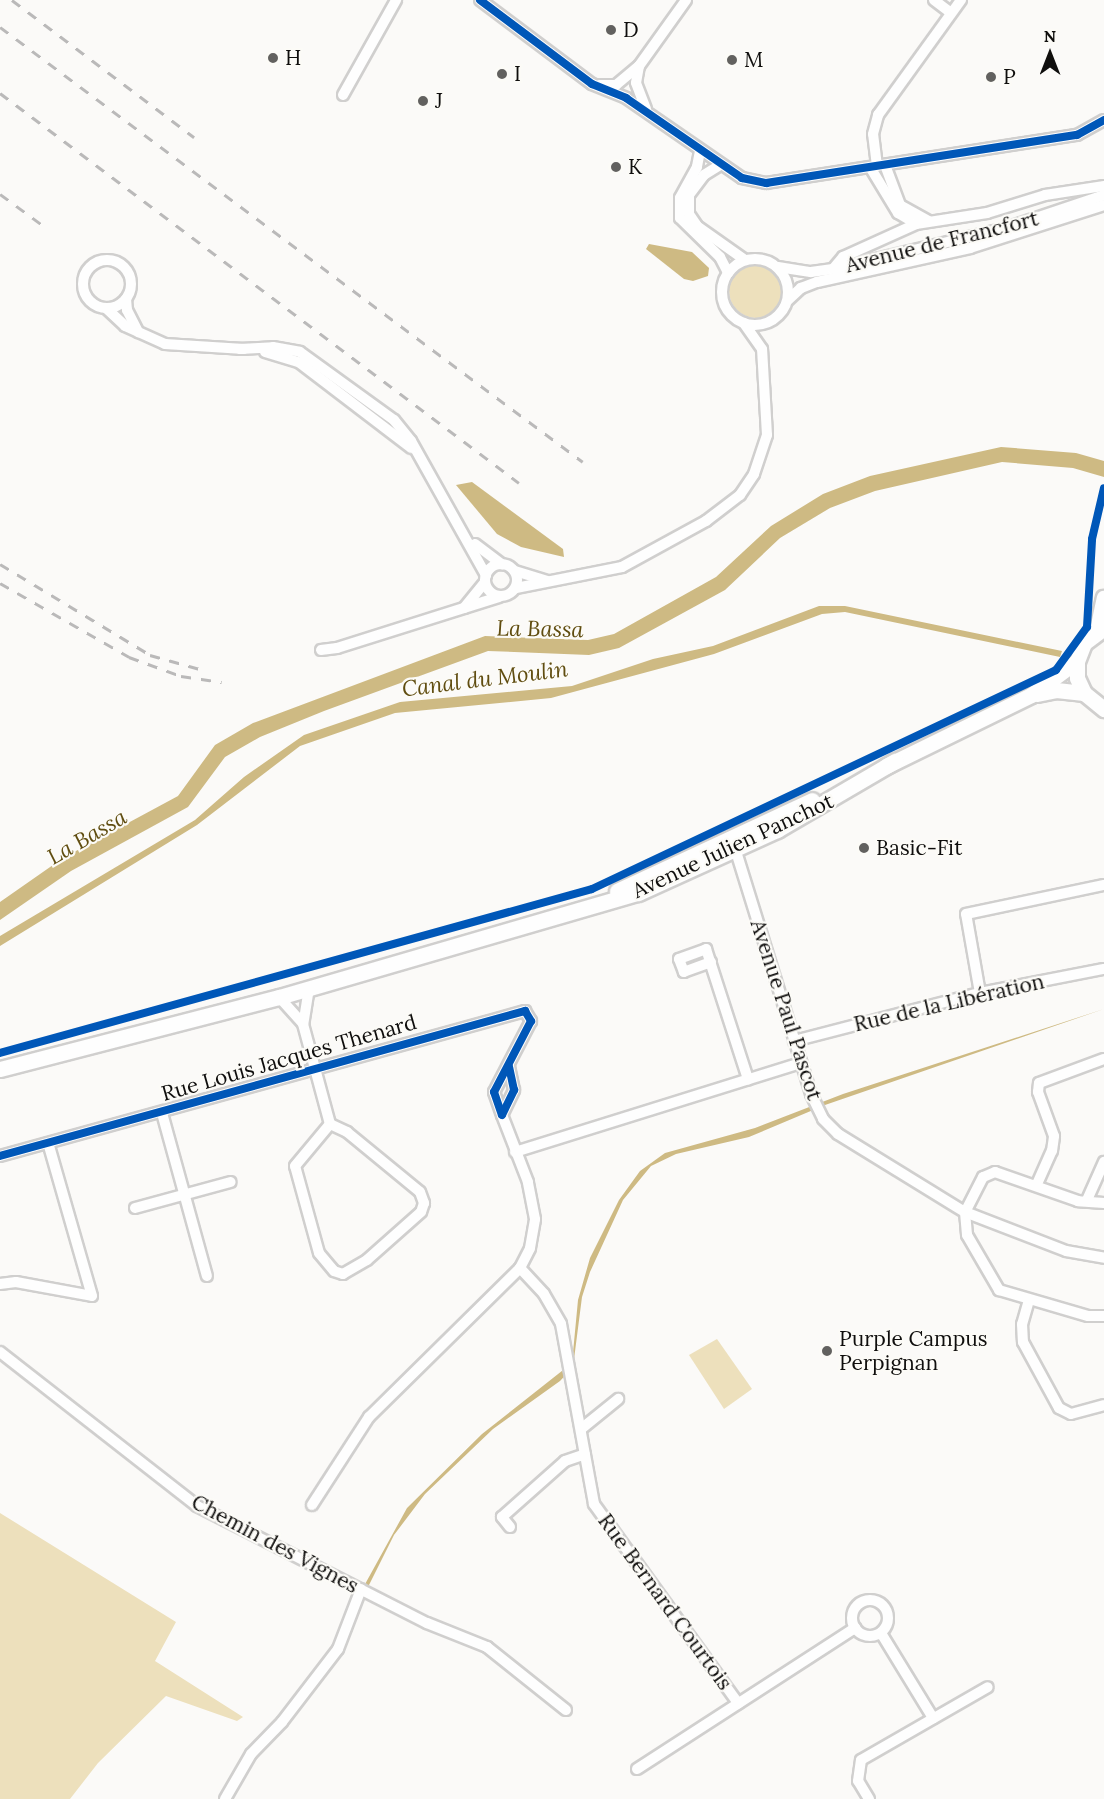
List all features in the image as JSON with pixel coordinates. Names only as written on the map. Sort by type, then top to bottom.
[{"type":"main road","points":[[1101,629],[1084,643],[1077,661],[1077,678],[1084,693],[1104,709]]},
{"type":"main road","name":"Avenue Julien Panchot","points":[[0,1069],[226,1008],[279,997],[563,914],[734,843],[1031,695],[1077,661]]},
{"type":"main road","name":"Avenue Julien Panchot","points":[[1031,695],[1056,690],[1084,693]]},
{"type":"main road","name":"Avenue Julien Panchot","points":[[226,1008],[274,990],[370,970]]},
{"type":"street","points":[[343,95],[396,0]]},
{"type":"street","points":[[480,0],[592,84],[648,112],[700,151],[742,178],[766,183],[1077,135],[1104,120]]},
{"type":"street","points":[[592,84],[616,86],[639,66],[686,0]]},
{"type":"street","points":[[916,224],[898,213],[877,166],[873,134],[878,115],[957,6],[934,0]]},
{"type":"street","points":[[639,66],[636,83],[648,112]]},
{"type":"street","points":[[700,151],[697,167],[680,198],[680,218],[720,257],[728,273]]},
{"type":"street","points":[[720,165],[704,176],[688,195],[688,214],[698,226],[745,260]]},
{"type":"street","points":[[877,166],[900,205],[929,220]]},
{"type":"street","points":[[833,269],[843,257],[929,220],[987,213],[1045,195],[1104,186]]},
{"type":"street","name":"Avenue de Francfort","points":[[778,267],[811,273],[833,269],[1006,228],[1104,195]]},
{"type":"street","name":"Avenue de Francfort","points":[[788,300],[801,288],[817,282],[996,241],[1104,204]]},
{"type":"street","points":[[996,241],[1104,211]]},
{"type":"street","points":[[321,650],[462,610],[499,597],[516,588],[547,581],[577,578],[622,567],[706,521],[740,495],[754,474],[767,435],[762,349],[773,321],[788,300],[788,282],[778,267],[762,259],[745,260],[728,273],[723,285],[723,301],[731,315],[744,323],[762,349]]},
{"type":"street","points":[[140,335],[126,310],[126,298],[131,286],[128,272],[113,260],[100,260],[88,269],[83,284],[88,298],[106,308],[140,335],[165,344],[240,349],[286,349],[313,358],[394,420],[408,435],[415,453],[470,540],[489,592],[499,597]]},
{"type":"street","points":[[106,308],[126,298]]},
{"type":"street","points":[[744,323],[773,321]]},
{"type":"street","points":[[470,540],[515,571],[547,581]]},
{"type":"street","points":[[462,610],[492,567],[502,564]]},
{"type":"street","points":[[515,571],[516,588]]},
{"type":"street","points":[[1101,629],[1104,598]]},
{"type":"street","name":"Avenue Paul Pascot","points":[[734,843],[801,1063],[823,1119],[838,1134],[965,1212],[1065,1251],[1104,1258]]},
{"type":"street","points":[[980,993],[966,914],[1104,885]]},
{"type":"street","points":[[711,962],[748,1079]]},
{"type":"street","name":"Rue de la Libération","points":[[794,1041],[980,993],[1104,969]]},
{"type":"street","points":[[309,988],[303,1024],[330,1124]]},
{"type":"street","points":[[279,997],[303,1024]]},
{"type":"street","name":"Rue Louis Jacques Thenard","points":[[0,1156],[525,1011],[531,1021],[494,1092],[528,1182],[535,1219],[530,1248],[520,1268]]},
{"type":"street","points":[[1037,1184],[1052,1151],[1054,1136],[1038,1092],[1040,1083],[1104,1059]]},
{"type":"street","points":[[515,1152],[801,1063]]},
{"type":"street","name":"Rue Louis Jacques Thenard","points":[[502,1115],[514,1090],[509,1067]]},
{"type":"street","points":[[162,1113],[207,1276]]},
{"type":"street","points":[[330,1124],[347,1132],[420,1192],[424,1203],[421,1212],[376,1252],[355,1270],[343,1274],[334,1270],[319,1253],[295,1166],[330,1124]]},
{"type":"street","points":[[0,1284],[16,1282],[92,1296],[48,1143]]},
{"type":"street","points":[[1087,1200],[1104,1162]]},
{"type":"street","points":[[1104,1203],[1078,1201],[1037,1184],[995,1172],[983,1177],[965,1212],[967,1235],[992,1282],[999,1290],[1088,1316],[1104,1316]]},
{"type":"street","points":[[135,1208],[231,1182]]},
{"type":"street","points":[[312,1505],[369,1417],[520,1268]]},
{"type":"street","name":"Rue Bernard Courtois","points":[[520,1268],[544,1294],[561,1324],[594,1504],[738,1703]]},
{"type":"street","points":[[1029,1300],[1022,1324],[1023,1342],[1059,1408],[1071,1414],[1104,1405]]},
{"type":"street","name":"Chemin des Vignes","points":[[0,1352],[197,1506],[362,1589],[487,1647],[567,1710]]},
{"type":"street","points":[[581,1429],[618,1399]]},
{"type":"street","points":[[510,1527],[502,1517],[565,1461],[585,1454]]},
{"type":"street","points":[[225,1799],[251,1754],[282,1722],[338,1649],[362,1589]]},
{"type":"street","points":[[874,1601],[887,1612],[887,1624],[881,1633],[864,1635],[855,1628],[853,1616],[858,1606],[874,1601]]},
{"type":"street","points":[[637,1769],[855,1628]]},
{"type":"street","points":[[881,1633],[933,1718]]},
{"type":"street","points":[[869,1799],[858,1781],[861,1760],[988,1687]]},
{"type":"shaded area","points":[[649,244],[692,252],[709,268],[708,276],[693,281],[684,279],[646,249]]},
{"type":"shaded area","points":[[751,264],[761,264],[771,268],[779,276],[783,291],[779,306],[771,314],[761,318],[751,318],[741,314],[733,306],[729,296],[729,286],[733,276],[741,268]]},
{"type":"shaded area","points":[[1001,447],[1076,453],[1104,461],[1104,477],[1073,468],[1002,462],[875,491],[830,508],[780,538],[725,590],[619,648],[589,655],[488,651],[324,711],[260,737],[225,757],[188,807],[71,871],[0,920],[0,902],[63,858],[178,796],[215,745],[253,723],[485,636],[588,640],[614,634],[716,577],[771,526],[823,494],[870,476]]},
{"type":"shaded area","points":[[472,482],[563,549],[564,557],[521,547],[497,534],[456,485]]},
{"type":"shaded area","points":[[819,606],[845,606],[1062,651],[1060,657],[845,612],[822,614],[714,654],[551,698],[395,713],[300,746],[197,825],[0,946],[0,936],[195,820],[244,777],[304,735],[400,702],[572,686],[653,659],[713,646]]},
{"type":"shaded area","points":[[1104,1009],[825,1105],[749,1137],[676,1154],[651,1166],[623,1200],[590,1272],[582,1297],[573,1367],[560,1381],[493,1429],[425,1494],[394,1535],[368,1587],[364,1586],[407,1508],[482,1434],[572,1363],[578,1300],[590,1258],[619,1200],[640,1171],[665,1153],[755,1128],[843,1094]]},
{"type":"shaded area","points":[[717,1339],[752,1389],[724,1409],[689,1355]]},
{"type":"shaded area","points":[[0,1513],[176,1622],[155,1661],[243,1717],[237,1721],[166,1696],[98,1763],[70,1799],[0,1799]]},
{"type":"railway","points":[[12,0],[194,137]]},
{"type":"railway","points":[[0,27],[583,462]]},
{"type":"railway","points":[[0,93],[519,483]]},
{"type":"railway","points":[[0,194],[41,224]]},
{"type":"railway","points":[[0,564],[150,655],[207,671]]},
{"type":"railway","points":[[0,583],[129,657],[181,676],[222,682]]},
{"type":"cycle path","points":[[480,0],[592,84],[626,98],[742,178],[766,183],[1077,135],[1104,120]]},
{"type":"cycle path","points":[[0,1053],[592,889],[1056,670],[1087,627],[1092,539],[1104,488]]},
{"type":"cycle path","points":[[0,1156],[525,1011],[531,1021],[494,1092],[502,1115],[514,1090],[509,1067]]},
{"type":"place","name":"D","points":[[611,30]]},
{"type":"place","name":"H","points":[[273,58]]},
{"type":"place","name":"M","points":[[732,60]]},
{"type":"place","name":"I","points":[[502,74]]},
{"type":"place","name":"P","points":[[991,77]]},
{"type":"place","name":"J","points":[[423,101]]},
{"type":"place","name":"K","points":[[616,167]]},
{"type":"place","name":"Basic-Fit","points":[[864,848]]},
{"type":"place","name":"Purple Campus Perpignan","points":[[827,1351]]},
{"type":"water label","name":"La Bassa","points":[[540,629]]},
{"type":"water label","name":"Canal du Moulin","points":[[485,679]]},
{"type":"water label","name":"La Bassa","points":[[87,837]]}]
